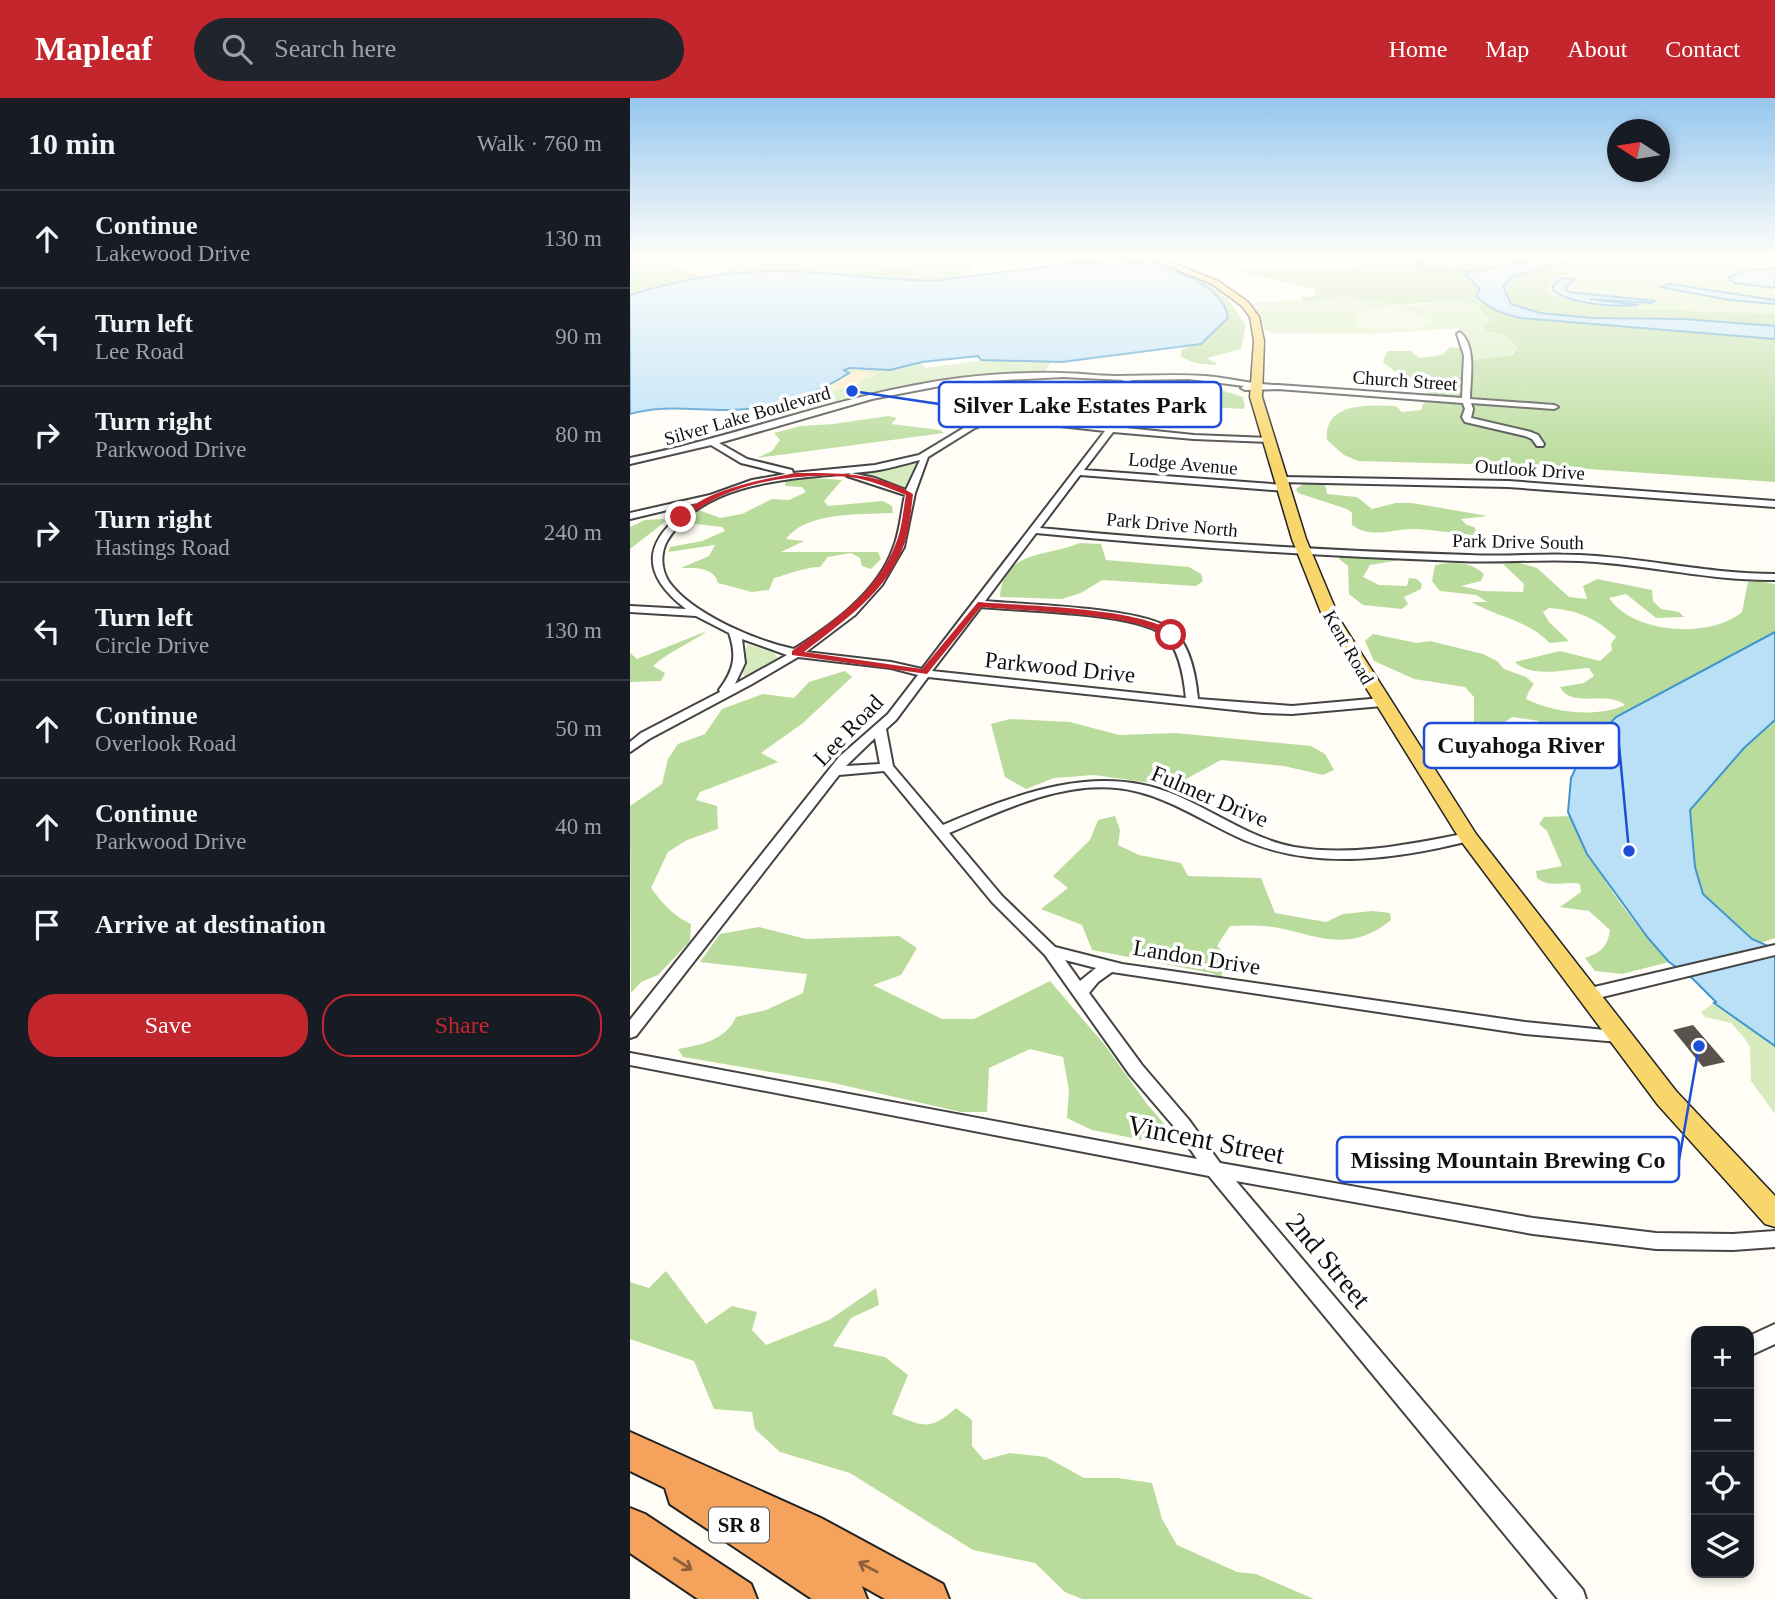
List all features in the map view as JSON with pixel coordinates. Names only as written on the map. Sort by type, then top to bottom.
[{"type":"highway","name":"SR 8","points":[[630,1453],[812,1572],[846,1599]]},
{"type":"highway","points":[[630,1453],[806,1533],[928,1599]]},
{"type":"highway","name":"SR 8","points":[[630,1529],[736,1599]]},
{"type":"main road","name":"Kent Road","points":[[1256,326],[1259,334],[1254,386],[1283,484],[1324,603],[1382,702],[1468,837],[1681,1114],[1775,1215]]},
{"type":"street","points":[[1460,334],[1468,355],[1469,409],[1466,417],[1471,422],[1528,433],[1535,437],[1539,444]]},
{"type":"street","name":"Silver Lake Boulevard","points":[[630,461],[713,443],[865,398],[963,380],[1038,375],[1236,389],[1254,386]]},
{"type":"street","points":[[963,380],[977,396],[1007,411],[1060,424],[1110,430],[1269,440]]},
{"type":"street","points":[[630,516],[713,497],[739,486],[768,480],[875,468],[922,457],[965,430],[1007,411],[1053,397],[1126,381]]},
{"type":"street","name":"Lee Road","points":[[630,1032],[835,771],[861,743],[880,730],[1035,530],[1110,430],[1126,381]]},
{"type":"street","name":"Church Street","points":[[1254,386],[1554,407]]},
{"type":"street","points":[[713,443],[744,461],[775,470],[849,475],[910,494]]},
{"type":"street","points":[[630,748],[645,736],[796,653],[850,612],[886,573],[901,542],[910,494],[925,458],[922,457]]},
{"type":"street","points":[[739,486],[749,475],[751,468],[744,461]]},
{"type":"street","name":"Lodge Avenue","points":[[1079,472],[1283,484]]},
{"type":"street","name":"Outlook Drive","points":[[1283,484],[1498,483],[1775,504]]},
{"type":"street","name":"Parkwood Drive","points":[[713,497],[681,517],[660,542],[655,560],[661,580],[695,613],[734,633],[796,653],[924,672],[1292,710],[1382,702]]},
{"type":"street","points":[[658,510],[673,512],[681,517]]},
{"type":"street","name":"Park Drive North","points":[[1035,530],[1305,552]]},
{"type":"street","name":"Park Drive South","points":[[1305,552],[1476,559],[1596,559],[1730,576],[1775,577]]},
{"type":"street","points":[[653,610],[676,597]]},
{"type":"street","points":[[978,604],[1133,619],[1162,628],[1174,640],[1191,680],[1192,701]]},
{"type":"street","points":[[630,609],[695,613]]},
{"type":"street","points":[[719,696],[739,667],[741,651],[734,633]]},
{"type":"street","points":[[880,730],[887,767],[997,899],[1049,951]]},
{"type":"street","points":[[630,736],[645,736]]},
{"type":"street","points":[[835,771],[887,767]]},
{"type":"street","name":"Fulmer Drive","points":[[941,831],[1058,788],[1102,783],[1151,790],[1261,842],[1312,854],[1368,855],[1468,837]]},
{"type":"street","points":[[1590,994],[1775,950]]},
{"type":"street","name":"Landon Drive","points":[[1049,951],[1109,966],[1525,1028],[1619,1036]]},
{"type":"street","name":"2nd Street","points":[[1049,951],[1136,1070],[1183,1125],[1214,1170],[1574,1599]]},
{"type":"street","points":[[1080,993],[1092,978],[1109,966]]},
{"type":"street","name":"Vincent Street","points":[[630,1059],[1214,1170],[1609,1237],[1702,1242],[1775,1239]]},
{"type":"street","points":[[1754,1344],[1775,1334]]},
{"type":"green space","points":[[1219,326],[1246,326],[1241,349],[1207,358],[1218,365],[1195,363],[1181,357],[1181,350],[1201,343]]},
{"type":"green space","points":[[1263,326],[1494,326],[1492,332],[1505,335],[1519,347],[1503,357],[1472,361],[1465,337],[1458,328],[1367,334],[1274,333],[1265,330]]},
{"type":"green space","points":[[1355,326],[1428,326],[1396,331]]},
{"type":"green space","points":[[1484,326],[1775,326],[1775,482],[1546,466],[1358,461],[1344,455],[1327,440],[1332,419],[1350,408],[1396,406],[1402,412],[1421,410],[1431,384],[1398,374],[1383,362],[1387,351],[1411,351],[1419,358],[1442,355],[1450,347],[1464,349],[1467,361],[1512,355],[1518,348],[1505,335],[1485,330]]},
{"type":"green space","points":[[993,359],[1051,362],[1044,373],[926,383],[786,419],[763,406],[793,398],[843,370],[889,370],[922,363],[925,368]]},
{"type":"green space","points":[[1221,390],[1243,397],[1243,409],[1151,403],[1158,398],[1215,399],[1221,395]]},
{"type":"green space","points":[[888,416],[897,418],[891,424],[940,430],[944,433],[757,458],[772,451],[780,440],[774,433],[801,426]]},
{"type":"green space","points":[[920,461],[907,488],[899,489],[863,475],[868,471]]},
{"type":"green space","points":[[786,480],[842,480],[824,501],[828,506],[883,501],[892,506],[893,513],[835,516],[807,523],[786,539],[804,541],[781,552],[878,552],[881,559],[871,569],[862,566],[860,558],[851,553],[828,557],[820,567],[774,578],[769,590],[752,592],[718,583],[713,574],[704,569],[681,568],[709,556],[715,545],[668,552],[670,547],[702,541],[725,531],[722,527],[688,523],[699,510],[720,518],[742,514],[772,499],[789,500],[806,492],[802,487],[785,486]]},
{"type":"green space","points":[[1303,484],[1325,484],[1327,494],[1357,497],[1372,509],[1396,503],[1412,503],[1488,516],[1461,519],[1474,527],[1477,532],[1472,535],[1416,529],[1368,532],[1352,525],[1352,513],[1347,509],[1298,493],[1296,489]]},
{"type":"green space","points":[[645,520],[666,521],[630,549],[630,527]]},
{"type":"green space","points":[[1080,543],[1101,544],[1106,560],[1189,567],[1201,574],[1203,581],[1196,586],[1102,580],[1081,593],[1062,599],[1000,597],[1003,582],[1017,563]]},
{"type":"green space","points":[[1340,554],[1402,556],[1400,560],[1370,565],[1363,577],[1379,585],[1407,586],[1409,578],[1417,579],[1422,584],[1421,589],[1404,597],[1408,604],[1402,609],[1363,605],[1349,594],[1348,566],[1339,559]]},
{"type":"green space","points":[[1517,562],[1537,568],[1569,597],[1587,599],[1583,586],[1597,579],[1652,590],[1653,601],[1661,609],[1679,612],[1684,617],[1656,618],[1626,594],[1609,598],[1620,610],[1635,619],[1672,629],[1692,629],[1728,621],[1742,612],[1748,582],[1775,584],[1775,632],[1616,717],[1584,751],[1578,762],[1560,752],[1539,721],[1512,717],[1502,724],[1483,729],[1474,725],[1474,697],[1465,687],[1414,679],[1374,661],[1365,641],[1373,634],[1417,643],[1430,641],[1483,654],[1497,661],[1504,669],[1526,677],[1534,684],[1526,699],[1550,708],[1589,713],[1625,705],[1609,699],[1572,697],[1560,687],[1584,683],[1594,676],[1589,668],[1540,672],[1515,662],[1560,651],[1600,661],[1612,650],[1611,644],[1616,637],[1601,625],[1577,613],[1549,608],[1543,612],[1549,622],[1569,641],[1550,643],[1522,624],[1471,602],[1487,602],[1476,595],[1440,591],[1432,581],[1435,565],[1461,564],[1484,574],[1481,581],[1461,586],[1483,591],[1523,592],[1524,584],[1503,564]]},
{"type":"green space","points":[[707,631],[653,666],[665,673],[661,681],[630,682],[630,653],[637,659]]},
{"type":"green space","points":[[747,644],[774,653],[778,658],[752,675],[745,676],[741,672]]},
{"type":"green space","points":[[845,671],[852,677],[803,723],[761,753],[778,762],[700,792],[696,800],[717,806],[718,829],[687,840],[668,852],[651,888],[669,909],[691,924],[690,941],[658,975],[641,982],[631,993],[630,806],[662,784],[668,759],[678,744],[705,734],[722,709],[763,694],[794,698],[809,682]]},
{"type":"green space","points":[[1010,719],[1070,722],[1119,735],[1176,733],[1311,746],[1325,754],[1334,770],[1323,775],[1284,766],[1221,760],[1186,779],[1166,785],[1094,775],[1054,778],[1026,789],[1005,777],[991,724]]},
{"type":"green space","points":[[1775,720],[1775,938],[1761,943],[1752,939],[1703,894],[1695,867],[1690,810],[1744,748]]},
{"type":"green space","points":[[1115,816],[1120,830],[1118,845],[1139,855],[1181,863],[1188,876],[1261,878],[1275,913],[1326,922],[1343,914],[1372,911],[1390,913],[1391,920],[1363,936],[1337,940],[1273,927],[1230,926],[1217,946],[1228,957],[1221,977],[1092,950],[1082,925],[1041,909],[1068,888],[1053,876],[1090,840],[1098,820]]},
{"type":"green space","points":[[1570,816],[1613,893],[1669,962],[1622,974],[1595,971],[1585,958],[1602,948],[1610,930],[1589,911],[1560,907],[1581,892],[1580,884],[1547,883],[1537,878],[1536,871],[1562,866],[1547,831],[1539,824],[1544,817]]},
{"type":"green space","points":[[759,927],[806,939],[899,936],[917,948],[901,975],[873,985],[942,1019],[974,1019],[1050,981],[1104,1044],[1165,1125],[1163,1144],[1092,1130],[1067,1118],[1069,1090],[1063,1057],[1030,1049],[989,1068],[987,1112],[961,1112],[829,1082],[683,1057],[678,1049],[712,1040],[726,1031],[736,1017],[766,1010],[803,993],[807,974],[700,962],[720,934]]},
{"type":"green space","points":[[1714,1003],[1775,1046],[1775,1114],[1751,1081],[1750,1047],[1745,1039],[1731,1023],[1705,1017],[1701,1012]]},
{"type":"green space","points":[[666,1271],[706,1324],[732,1306],[757,1312],[752,1330],[766,1345],[829,1320],[876,1288],[879,1305],[851,1318],[833,1346],[885,1357],[908,1375],[892,1414],[919,1424],[932,1424],[956,1408],[972,1420],[972,1446],[984,1460],[1010,1453],[1046,1457],[1084,1478],[1118,1478],[1152,1483],[1162,1519],[1177,1545],[1237,1572],[1256,1574],[1314,1599],[1082,1599],[1065,1592],[1035,1563],[973,1550],[850,1473],[780,1452],[755,1429],[752,1412],[714,1409],[694,1361],[630,1339],[630,1282],[649,1288]]},
{"type":"sand","points":[[858,371],[878,374],[821,395],[805,395]]},
{"type":"water","points":[[630,326],[1220,326],[1201,344],[1062,362],[981,360],[978,356],[922,362],[890,370],[850,368],[844,370],[849,373],[822,388],[762,407],[732,410],[668,409],[630,414]]},
{"type":"water","points":[[1618,326],[1775,326],[1775,339]]},
{"type":"water","points":[[1775,632],[1775,720],[1744,748],[1690,810],[1695,867],[1703,894],[1752,939],[1775,949],[1775,1046],[1714,1003],[1716,1002],[1693,979],[1669,962],[1648,938],[1587,854],[1568,812],[1571,778],[1584,751],[1616,717]]},
{"type":"building","points":[[1693,1025],[1725,1062],[1703,1067],[1673,1030]]},
{"type":"place","name":"Silver Lake Estates Park","points":[[852,391]]},
{"type":"place","name":"Cuyahoga River","points":[[1629,851]]},
{"type":"place","name":"Missing Mountain Brewing Co","points":[[1699,1046]]},
{"type":"route","points":[[681,517],[716,495],[739,486],[795,475],[849,475],[910,494],[901,542],[886,573],[850,612],[796,653],[924,672],[978,604],[1133,619],[1148,622],[1171,635]]}]
